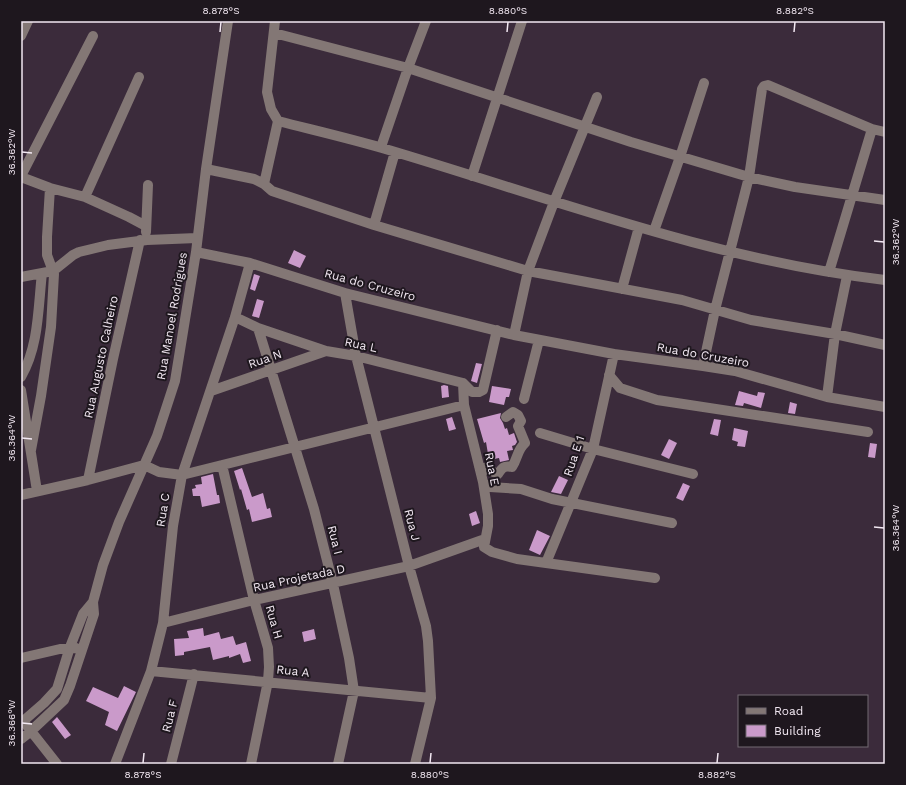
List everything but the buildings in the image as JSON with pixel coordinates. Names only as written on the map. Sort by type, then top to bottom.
[{"type":"street","points":[[21,36],[28,21]]},
{"type":"street","name":"Rua Manoel Rodrigues","points":[[93,602],[103,565],[119,522],[162,421],[175,381],[196,252],[206,169],[228,21]]},
{"type":"street","points":[[264,184],[278,121],[271,109],[267,92],[275,21]]},
{"type":"street","points":[[381,147],[426,21]]},
{"type":"street","points":[[472,176],[522,21]]},
{"type":"street","points":[[274,33],[408,68],[586,127],[749,177],[795,186],[885,200]]},
{"type":"street","points":[[93,36],[21,176],[50,188],[85,197],[146,226]]},
{"type":"street","points":[[85,197],[139,77]]},
{"type":"street","points":[[654,231],[704,83]]},
{"type":"street","points":[[704,366],[715,310],[749,177],[762,89],[765,85],[872,129],[885,132]]},
{"type":"street","points":[[514,335],[528,271],[554,202],[597,97]]},
{"type":"street","points":[[278,121],[381,147],[554,202],[730,252],[847,276],[885,280]]},
{"type":"street","points":[[829,272],[872,129]]},
{"type":"street","points":[[374,224],[396,152]]},
{"type":"street","points":[[206,169],[249,177],[264,184],[272,191],[528,271],[682,300],[751,320],[835,334],[885,345]]},
{"type":"street","name":"Rua Augusto Calheiro","points":[[88,480],[113,359],[146,226],[148,185]]},
{"type":"street","points":[[31,450],[42,396],[51,327],[54,287],[53,271],[49,262],[47,248],[50,188]]},
{"type":"street","points":[[622,289],[639,227]]},
{"type":"street","points":[[21,277],[53,271],[79,252],[108,245],[143,240],[197,238]]},
{"type":"street","name":"Rua do Cruzeiro","points":[[196,252],[250,263],[345,293],[514,335],[614,354],[735,371],[827,397],[885,407]]},
{"type":"street","name":"Rua C","points":[[115,764],[152,671],[163,623],[173,526],[182,475],[235,317],[250,263]]},
{"type":"street","points":[[21,377],[33,346],[42,274]]},
{"type":"street","points":[[827,397],[835,334],[847,276]]},
{"type":"street","name":"Rua J","points":[[345,293],[356,356],[373,427],[426,626],[431,698],[415,764]]},
{"type":"street","name":"Rua L","points":[[235,317],[258,328],[326,351],[356,356],[463,383],[472,392],[479,392],[482,390],[497,330]]},
{"type":"street","name":"Rua I","points":[[258,328],[314,509],[333,584],[349,658],[354,690],[338,764]]},
{"type":"street","points":[[524,399],[539,340]]},
{"type":"street","name":"Rua N","points":[[211,391],[326,351]]},
{"type":"street","name":"Rua E 1","points":[[546,563],[592,449],[614,354]]},
{"type":"street","points":[[609,375],[620,388],[657,400],[868,432]]},
{"type":"street","points":[[21,494],[88,480],[144,466],[160,472],[182,475],[464,405],[463,383]]},
{"type":"street","points":[[21,390],[37,491]]},
{"type":"street","name":"Rua E","points":[[464,405],[483,482],[488,520],[485,538]]},
{"type":"street","points":[[479,466],[498,474],[502,468],[507,466],[512,467],[517,460],[519,449],[525,443],[518,426],[521,421],[518,415],[513,412],[506,417]]},
{"type":"street","points":[[540,433],[592,449],[693,474]]},
{"type":"street","name":"Rua H","points":[[222,465],[254,600],[267,643],[269,667],[268,681],[251,764]]},
{"type":"street","points":[[483,482],[490,487],[521,489],[543,497],[672,523]]},
{"type":"street","points":[[485,538],[484,547],[492,552],[517,559],[655,578]]},
{"type":"street","name":"Rua Projetada D","points":[[163,623],[254,600],[333,584],[409,566],[485,538]]},
{"type":"street","points":[[57,764],[22,722],[48,700],[57,689],[70,647],[83,614],[93,602]]},
{"type":"street","points":[[21,739],[64,700],[94,614],[93,602]]},
{"type":"street","points":[[21,658],[70,647],[82,648]]},
{"type":"street","name":"Rua A","points":[[152,671],[268,681],[431,698]]},
{"type":"street","name":"Rua F","points":[[171,764],[194,674]]}]
